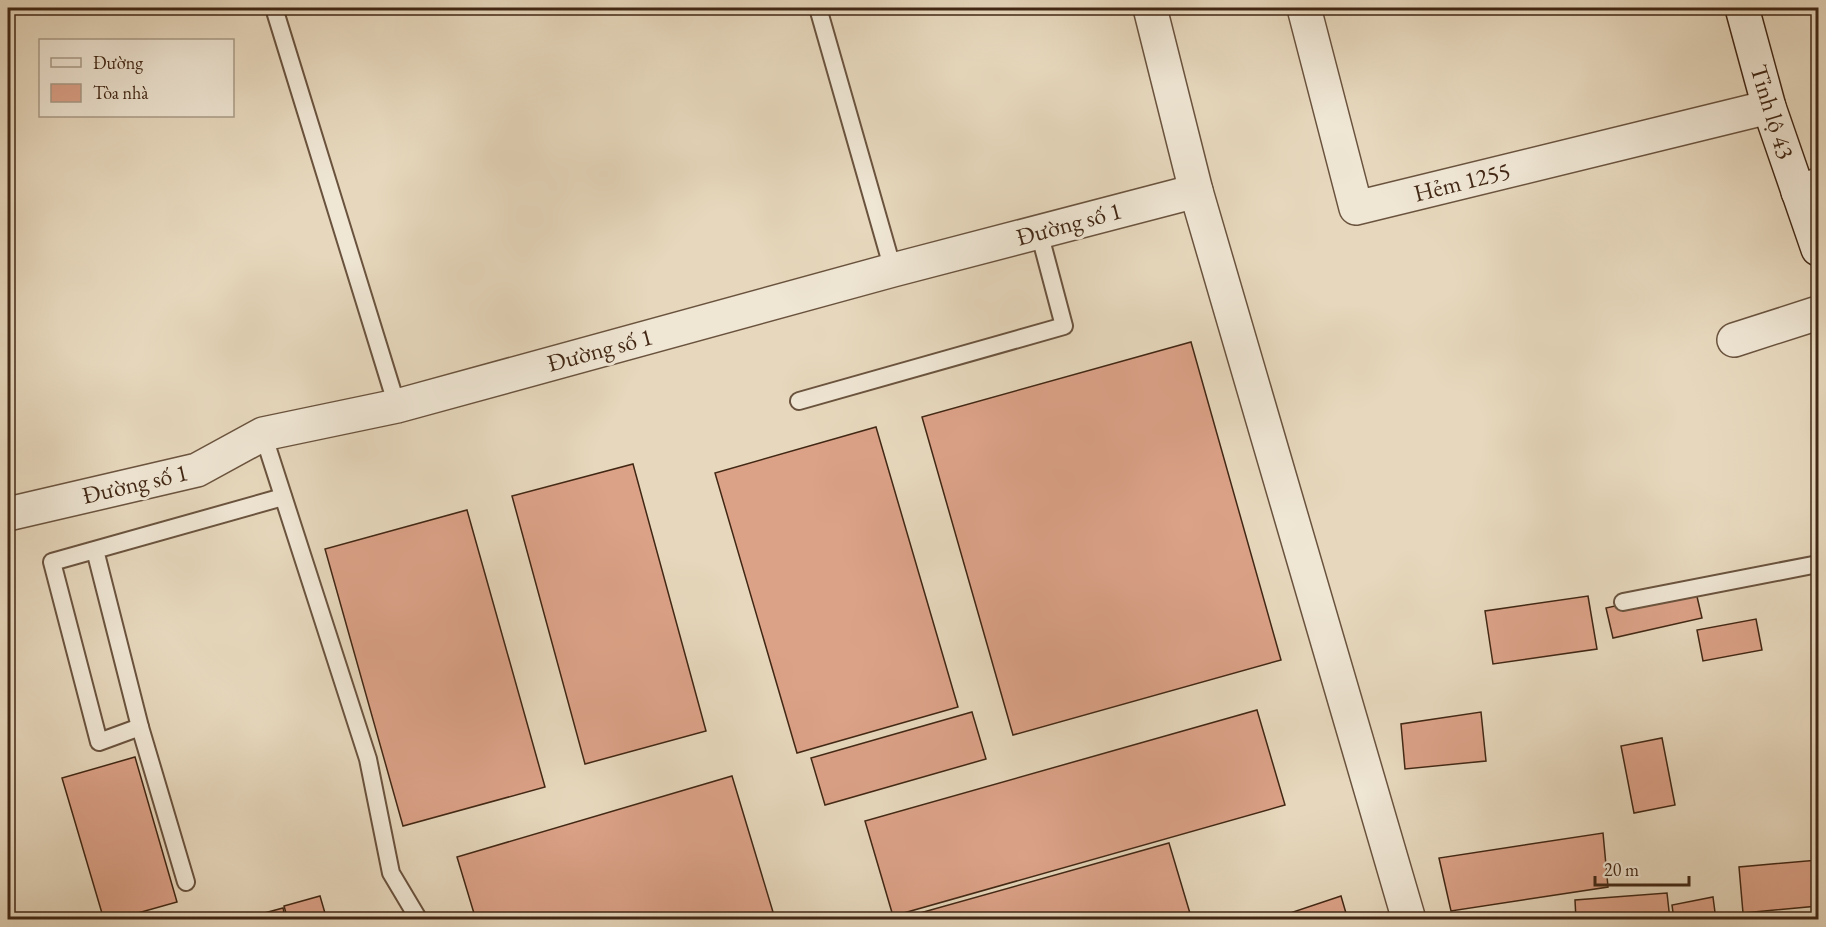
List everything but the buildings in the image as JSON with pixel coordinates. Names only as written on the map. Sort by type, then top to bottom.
[{"type":"street","points":[[1150,8],[1196,191],[1409,920]]},
{"type":"street","name":"Hẻm 1255","points":[[1304,8],[1356,208],[1769,107]]},
{"type":"street","name":"Tỉnh lộ 43","points":[[1742,8],[1769,107],[1808,188],[1818,249]]},
{"type":"street","name":"Đường số 1","points":[[8,514],[197,470],[263,434],[397,406],[893,270],[1196,191]]},
{"type":"street","points":[[1734,340],[1818,313]]},
{"type":"lane","points":[[274,8],[397,406]]},
{"type":"lane","points":[[818,8],[893,270]]},
{"type":"lane","points":[[799,401],[1064,326],[1039,232]]},
{"type":"lane","points":[[263,434],[368,759],[391,873],[419,920]]},
{"type":"lane","points":[[140,727],[99,742],[52,562],[283,497]]},
{"type":"lane","points":[[95,550],[140,727],[186,882]]},
{"type":"lane","points":[[1623,602],[1818,564]]}]
